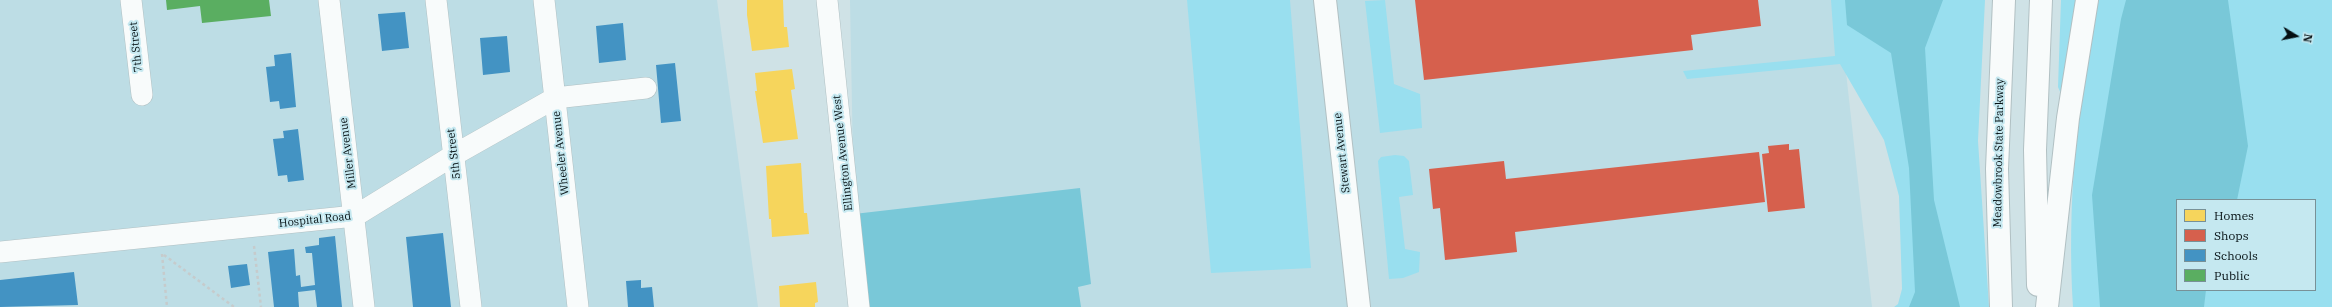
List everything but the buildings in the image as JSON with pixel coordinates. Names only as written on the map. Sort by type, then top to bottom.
[{"type":"main road","name":"Stewart Avenue","points":[[1325,0],[1359,307]]},
{"type":"main road","name":"Meadowbrook State Parkway","points":[[2001,307],[1997,169],[2004,0]]},
{"type":"main road","points":[[2039,307],[2035,150],[2041,0]]},
{"type":"main road","points":[[2046,307],[2068,118],[2087,0]]},
{"type":"street","name":"7th Street","points":[[131,0],[142,95]]},
{"type":"street","name":"Miller Avenue","points":[[329,0],[355,216],[364,307]]},
{"type":"street","name":"5th Street","points":[[436,0],[471,307]]},
{"type":"street","name":"Wheeler Avenue","points":[[544,0],[578,307]]},
{"type":"street","name":"Ellington Avenue West","points":[[827,0],[859,307]]},
{"type":"street","name":"Hospital Road","points":[[0,252],[161,244],[355,216],[454,155],[555,98],[646,88]]},
{"type":"path","points":[[253,241],[261,307]]},
{"type":"path","points":[[161,244],[167,307]]},
{"type":"path","points":[[161,244],[234,307]]},
{"type":"shaded area","points":[[0,0],[717,0],[758,307],[0,307]]},
{"type":"shaded area","points":[[850,0],[1838,0],[1872,307],[865,307],[854,214]]},
{"type":"shaded area","points":[[1187,0],[1290,0],[1311,268],[1211,273]]},
{"type":"shaded area","points":[[1385,0],[1394,84],[1420,94],[1422,128],[1380,133],[1365,1]]},
{"type":"shaded area","points":[[1831,0],[1985,0],[1978,141],[1989,307],[1894,307],[1898,304],[1902,289],[1899,196],[1884,140],[1840,64],[1687,79],[1683,71],[1835,56]]},
{"type":"shaded area","points":[[1845,0],[1943,0],[1925,48],[1934,200],[1960,307],[1909,307],[1915,292],[1909,168],[1891,53],[1847,25]]},
{"type":"shaded area","points":[[2061,0],[2082,0],[2061,94],[2058,87]]},
{"type":"shaded area","points":[[2099,0],[2332,0],[2332,307],[2073,307],[2071,231],[2075,153],[2084,75]]},
{"type":"shaded area","points":[[2126,0],[2228,0],[2248,146],[2237,199],[2176,199],[2176,291],[2206,291],[2204,307],[2100,307],[2092,195],[2121,19]]},
{"type":"shaded area","points":[[1395,155],[1404,156],[1409,161],[1413,195],[1399,197],[1405,249],[1420,252],[1419,272],[1403,278],[1389,279],[1378,161],[1381,157]]},
{"type":"shaded area","points":[[1080,188],[1091,284],[1078,287],[1081,307],[865,307],[854,214]]}]
